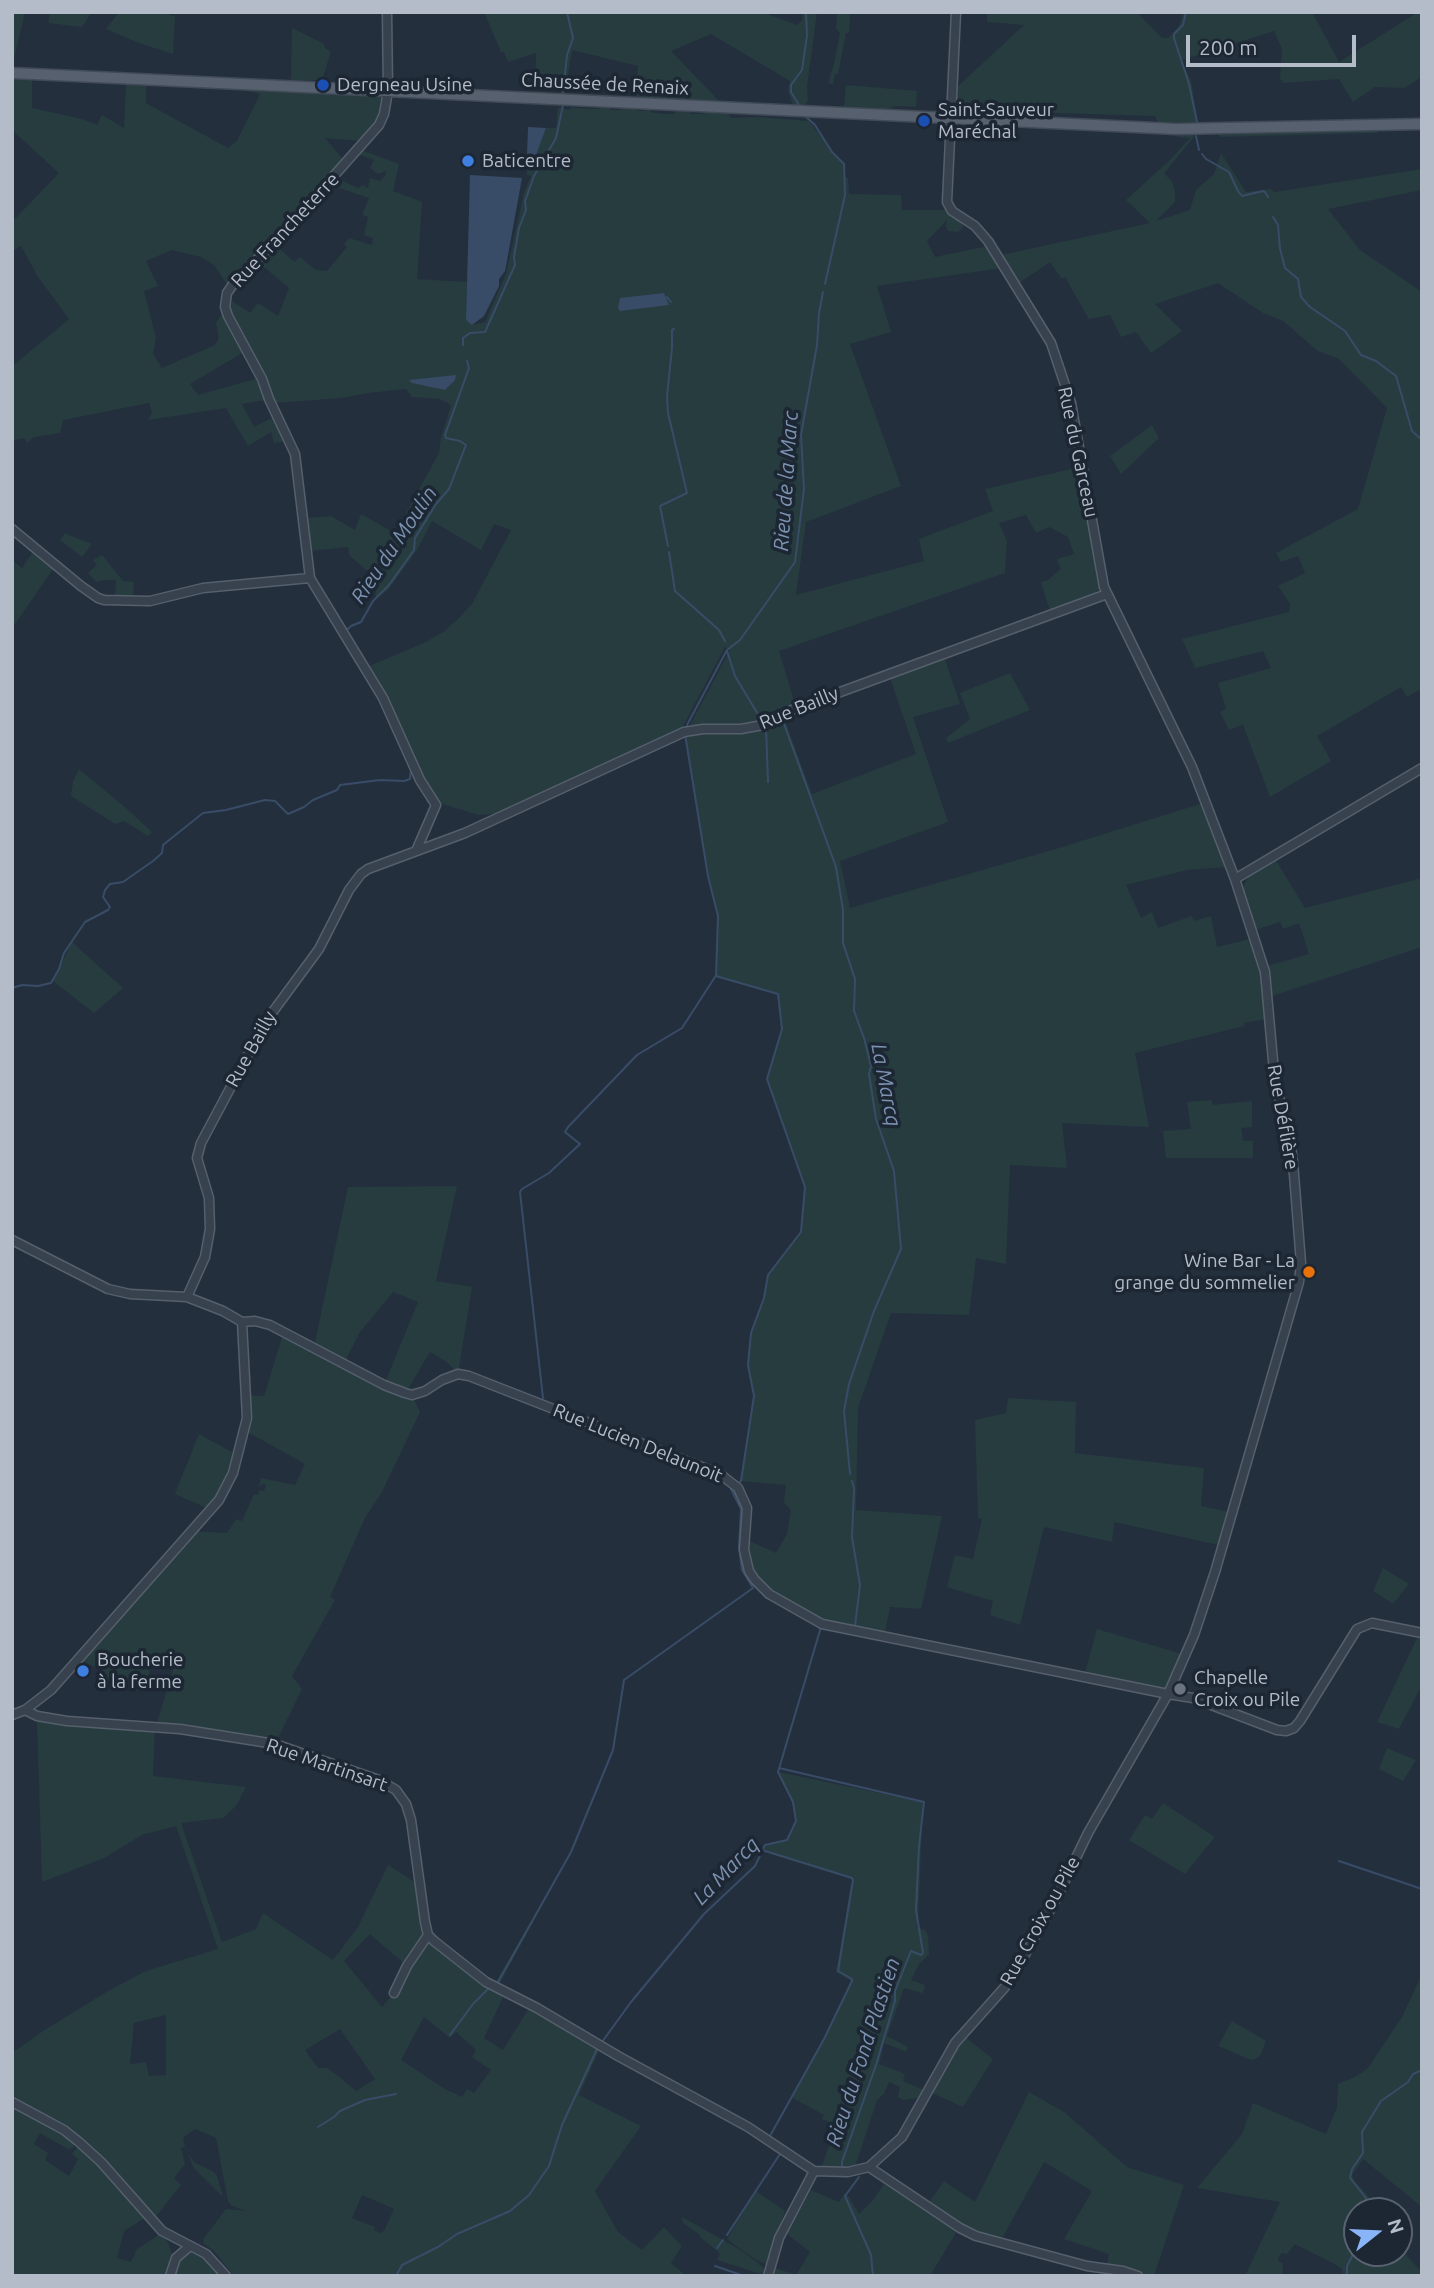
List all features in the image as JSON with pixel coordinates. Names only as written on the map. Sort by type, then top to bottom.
[{"type":"main road","name":"Chaussée de Renaix","points":[[12,73],[1196,129],[1422,124]]},
{"type":"street","points":[[387,12],[388,91]]},
{"type":"street","name":"Rue du Garceau","points":[[957,12],[947,202],[952,211],[975,226],[988,241],[1051,343],[1072,403],[1107,594]]},
{"type":"street","name":"Rue Francheterre","points":[[388,91],[384,114],[374,133],[276,241],[236,280],[225,302],[228,316],[262,379],[268,399],[295,454],[310,578],[383,698],[420,779],[436,805],[416,851]]},
{"type":"street","points":[[12,529],[81,586],[104,600],[150,601],[203,588],[310,578]]},
{"type":"street","name":"Rue Bailly","points":[[187,1297],[208,1244],[210,1229],[209,1198],[197,1158],[201,1143],[266,1021],[318,949],[357,879],[368,869],[465,833],[684,732],[741,729],[763,724],[862,683],[1107,594]]},
{"type":"street","name":"Rue Déflière","points":[[1107,594],[1192,767],[1235,879],[1265,972],[1275,1083],[1291,1144],[1301,1264],[1299,1282],[1209,1591],[1168,1694]]},
{"type":"street","points":[[1235,879],[1422,768]]},
{"type":"street","points":[[12,1240],[114,1291],[187,1297],[223,1311],[242,1322],[247,1418],[239,1456],[228,1486],[211,1510],[51,1690],[25,1710],[12,1715]]},
{"type":"street","name":"Rue Lucien Delaunoit","points":[[242,1322],[255,1321],[270,1325],[384,1385],[405,1393],[412,1395],[425,1391],[458,1374],[469,1376],[719,1474],[738,1488],[747,1508],[744,1550],[749,1571],[755,1580],[769,1594],[822,1623],[1193,1698],[1286,1731],[1294,1728],[1300,1721],[1357,1629],[1372,1623],[1422,1633]]},
{"type":"street","name":"Rue Croix ou Pile","points":[[869,2167],[902,2137],[955,2043],[1010,1979],[1056,1899],[1088,1833],[1168,1694]]},
{"type":"street","name":"Rue Martinsart","points":[[25,1710],[37,1716],[67,1721],[180,1729],[275,1744],[379,1780],[396,1790],[406,1804],[411,1820],[428,1935]]},
{"type":"street","points":[[394,1993],[407,1966],[428,1935],[486,1982],[748,2127],[814,2171],[853,2171],[869,2167],[976,2236],[1087,2266],[1138,2276]]},
{"type":"street","points":[[12,2102],[64,2130],[85,2147],[172,2241],[176,2258]]},
{"type":"street","points":[[768,2276],[779,2238],[814,2171]]},
{"type":"street","points":[[166,2234],[211,2259],[226,2276]]},
{"type":"street","points":[[170,2276],[176,2258],[190,2246]]},
{"type":"green space","points":[[12,12],[25,12],[12,68]]},
{"type":"green space","points":[[50,12],[92,12],[82,27],[48,23]]},
{"type":"green space","points":[[119,12],[164,12],[175,17],[173,54],[106,29]]},
{"type":"green space","points":[[484,12],[762,12],[797,25],[802,21],[803,12],[817,12],[807,86],[808,101],[803,106],[793,106],[788,90],[790,81],[711,34],[671,51],[720,102],[636,98],[638,66],[572,50],[565,95],[561,95],[561,91],[535,90],[536,53],[508,62]]},
{"type":"green space","points":[[837,12],[850,12],[849,33],[846,33],[838,74],[835,74],[833,84],[828,83],[840,33],[836,29]]},
{"type":"green space","points":[[987,12],[1137,12],[1162,38],[1168,38],[1179,26],[1184,12],[1312,12],[1339,62],[1422,12],[1422,77],[1404,88],[1375,87],[1353,102],[1339,79],[1283,83],[1280,79],[1282,49],[1274,31],[1182,60],[1191,81],[1198,122],[1158,122],[1155,116],[994,111],[991,115],[955,112],[955,89],[1024,25],[987,22]]},
{"type":"green space","points":[[292,28],[324,44],[331,52],[322,80],[291,81]]},
{"type":"green space","points":[[12,79],[32,80],[32,108],[97,125],[102,115],[124,128],[126,84],[146,85],[146,103],[228,148],[237,141],[260,94],[247,89],[381,97],[382,116],[362,141],[325,138],[343,159],[228,286],[214,265],[201,257],[172,250],[146,261],[158,286],[144,291],[156,338],[153,354],[162,368],[215,345],[219,338],[216,323],[223,312],[244,352],[190,384],[198,395],[259,378],[266,400],[242,404],[254,427],[274,417],[287,441],[274,443],[271,432],[248,446],[226,408],[148,420],[152,412],[149,403],[63,420],[60,433],[34,437],[27,443],[24,438],[12,441],[12,362],[15,364],[69,319],[38,277],[21,246],[12,251],[12,222],[59,173],[12,130]]},
{"type":"green space","points":[[846,85],[917,91],[916,107],[895,106],[887,110],[844,108]]},
{"type":"green space","points":[[599,106],[610,106],[610,110],[635,107],[638,111],[644,111],[645,108],[652,108],[650,112],[663,114],[690,110],[691,114],[704,114],[704,111],[729,112],[733,118],[809,121],[843,165],[843,175],[848,178],[849,194],[901,195],[902,210],[946,210],[951,217],[961,221],[963,227],[958,232],[948,231],[947,220],[927,241],[935,257],[988,246],[1002,268],[877,286],[891,332],[850,344],[901,486],[806,522],[796,595],[924,561],[919,539],[993,511],[985,489],[1080,467],[1101,589],[1095,592],[1097,597],[1053,611],[1049,608],[1041,582],[1048,580],[1061,569],[1057,559],[1074,554],[1068,537],[1049,527],[1036,533],[1026,515],[999,523],[1007,541],[1005,573],[779,651],[795,704],[934,654],[758,725],[689,727],[730,650],[725,647],[681,730],[499,813],[479,815],[439,803],[435,798],[367,667],[426,642],[456,621],[472,604],[511,530],[494,524],[481,550],[432,521],[417,550],[388,590],[375,596],[378,580],[349,555],[348,547],[310,551],[306,524],[307,518],[331,516],[355,530],[361,514],[395,533],[439,453],[451,406],[439,399],[412,397],[406,389],[342,398],[274,403],[265,376],[229,310],[228,303],[229,299],[250,313],[258,303],[278,316],[289,288],[264,267],[252,277],[247,273],[277,246],[294,262],[300,257],[316,270],[327,271],[347,247],[344,244],[349,238],[372,245],[373,238],[364,235],[368,217],[362,215],[369,198],[339,188],[343,181],[358,188],[363,185],[368,188],[370,178],[380,181],[386,175],[386,171],[378,174],[370,168],[374,160],[358,154],[361,150],[399,164],[393,191],[422,202],[417,279],[467,282],[466,320],[472,325],[485,322],[506,274],[524,193],[531,176],[527,175],[527,156],[535,158],[546,128],[556,128],[558,107],[569,110],[599,109]]},
{"type":"green space","points":[[1377,129],[1377,133],[1219,137],[1218,134]]},
{"type":"green space","points":[[1177,134],[1194,137],[1164,173],[1172,182],[1175,202],[1156,221],[1190,210],[1196,190],[1214,174],[1221,153],[1246,192],[1271,189],[1274,192],[1422,169],[1422,190],[1328,209],[1360,250],[1422,292],[1422,694],[1419,690],[1407,697],[1401,687],[1317,736],[1331,761],[1270,797],[1243,725],[1229,730],[1220,712],[1226,709],[1218,683],[1271,668],[1263,651],[1195,668],[1182,639],[1289,612],[1290,604],[1278,586],[1305,573],[1298,556],[1281,562],[1276,553],[1358,509],[1387,408],[1339,359],[1318,351],[1283,321],[1263,313],[1218,283],[1155,304],[1182,331],[1151,353],[1136,332],[1121,337],[1110,315],[1089,319],[1065,277],[1062,279],[1050,262],[1016,285],[1001,255],[1150,223],[1126,200],[1190,138],[1177,137]]},
{"type":"green space","points":[[1152,425],[1159,438],[1121,474],[1110,456]]},
{"type":"green space","points":[[65,533],[92,544],[82,557],[60,540]]},
{"type":"green space","points":[[26,545],[53,569],[15,624],[12,622],[12,560],[22,568],[32,553]]},
{"type":"green space","points":[[102,555],[123,581],[134,582],[133,599],[115,599],[116,580],[96,582],[88,573],[97,565],[93,560]]},
{"type":"green space","points":[[944,657],[960,704],[913,717],[948,822],[840,861],[850,908],[1203,803],[1226,867],[1187,870],[1126,885],[1141,918],[1152,912],[1158,928],[1192,916],[1194,921],[1211,916],[1217,947],[1250,939],[1262,977],[1266,1019],[1135,1053],[1149,1127],[1062,1123],[1067,1168],[1010,1165],[1006,1264],[976,1258],[969,1315],[891,1313],[858,1408],[856,1510],[942,1516],[921,1609],[890,1607],[884,1637],[822,1624],[755,1580],[745,1539],[776,1553],[787,1534],[791,1510],[784,1503],[786,1485],[741,1481],[754,1396],[748,1365],[751,1333],[764,1298],[768,1275],[801,1232],[805,1187],[767,1079],[782,1029],[778,994],[716,976],[718,916],[708,876],[685,734],[751,729],[752,732],[784,718],[812,794],[916,754],[889,675]]},
{"type":"green space","points":[[1010,673],[1030,710],[948,743],[946,738],[970,719],[960,693]]},
{"type":"green space","points":[[79,769],[152,832],[148,836],[124,821],[115,824],[71,796],[73,781]]},
{"type":"green space","points":[[1275,859],[1305,908],[1422,878],[1422,947],[1272,996],[1267,966],[1309,954],[1299,923],[1283,929],[1280,922],[1255,930],[1243,886],[1252,872]]},
{"type":"green space","points":[[72,942],[123,988],[94,1013],[53,981]]},
{"type":"green space","points":[[1211,1100],[1213,1105],[1252,1101],[1252,1127],[1241,1128],[1243,1141],[1253,1141],[1253,1158],[1166,1158],[1163,1131],[1191,1129],[1187,1102]]},
{"type":"green space","points":[[457,1186],[436,1281],[472,1287],[458,1374],[447,1362],[430,1352],[408,1389],[434,1381],[412,1395],[420,1412],[382,1492],[365,1518],[330,1597],[335,1600],[292,1676],[302,1689],[275,1744],[155,1727],[153,1776],[246,1787],[236,1806],[223,1818],[181,1823],[222,1942],[256,1929],[263,1913],[333,1960],[358,1927],[388,1865],[413,1881],[419,1875],[428,1935],[482,1982],[480,1985],[486,1985],[504,1995],[484,2038],[503,2050],[529,2008],[599,2051],[579,2095],[641,2126],[595,2191],[618,2232],[642,2250],[664,2227],[682,2246],[671,2263],[686,2276],[234,2276],[214,2251],[203,2243],[226,2209],[247,2211],[232,2206],[228,2201],[216,2138],[195,2129],[183,2138],[185,2147],[181,2148],[185,2164],[174,2178],[181,2185],[154,2219],[96,2154],[12,2099],[12,2053],[108,1991],[146,1971],[218,1949],[176,1826],[142,1835],[104,1858],[42,1882],[37,1718],[156,1726],[173,1670],[152,1662],[144,1692],[102,1681],[105,1671],[77,1659],[192,1531],[227,1533],[236,1519],[242,1521],[254,1494],[258,1495],[260,1490],[264,1491],[266,1485],[262,1484],[259,1488],[261,1478],[295,1485],[305,1464],[249,1433],[241,1456],[246,1395],[264,1396],[284,1331],[294,1332],[315,1342],[348,1187]],"holes":[[[393,1292],[418,1302],[384,1385],[344,1363],[360,1332]],[[370,1934],[407,1966],[394,1993],[382,2007],[344,1961]],[[166,2015],[166,2075],[149,2076],[146,2062],[130,2064],[134,2023]],[[424,2017],[450,2038],[456,2032],[476,2050],[472,2057],[491,2070],[474,2093],[467,2089],[462,2097],[443,2088],[401,2060]],[[340,2029],[375,2079],[356,2091],[327,2068],[318,2068],[305,2050]],[[362,2195],[394,2209],[384,2231],[380,2233],[374,2230],[375,2227],[352,2218]]]},
{"type":"green space","points":[[1008,1398],[1076,1402],[1075,1453],[1204,1468],[1201,1506],[1229,1512],[1219,1545],[1114,1522],[1112,1542],[1044,1527],[1020,1625],[990,1615],[993,1601],[947,1587],[955,1555],[973,1559],[982,1519],[978,1518],[975,1420],[1006,1413]]},
{"type":"green space","points":[[199,1434],[239,1456],[211,1510],[175,1494]]},
{"type":"green space","points":[[1383,1568],[1409,1584],[1393,1604],[1373,1591]]},
{"type":"green space","points":[[1097,1629],[1182,1654],[1170,1687],[1162,1689],[1085,1673]]},
{"type":"green space","points":[[1422,1635],[1422,1685],[1399,1729],[1377,1722],[1418,1636]]},
{"type":"green space","points":[[1387,1748],[1416,1760],[1403,1781],[1379,1769]]},
{"type":"green space","points":[[778,1772],[923,1802],[916,1927],[925,1930],[928,1936],[929,1954],[919,1964],[911,1980],[925,1985],[923,1993],[904,1988],[887,2036],[908,2047],[906,2052],[884,2043],[879,2064],[905,2074],[903,2081],[926,2091],[922,2097],[904,2100],[898,2097],[900,2087],[889,2082],[884,2094],[877,2100],[854,2170],[821,2169],[836,2125],[822,2119],[824,2115],[791,2097],[823,2040],[851,1981],[836,1972],[852,1879],[761,1851],[765,1845],[787,1840],[796,1821],[793,1802]]},
{"type":"green space","points":[[1163,1803],[1215,1837],[1185,1874],[1129,1840],[1145,1815],[1152,1819]]},
{"type":"green space","points":[[571,1852],[499,1985],[494,1985]]},
{"type":"green space","points":[[1422,1974],[1422,2207],[1363,2159],[1352,2175],[1369,2197],[1343,2197],[1343,2267],[1413,2267],[1413,2263],[1422,2272],[1422,2276],[1344,2276],[1342,2269],[1333,2263],[1295,2244],[1287,2254],[1282,2253],[1278,2258],[1279,2262],[1283,2263],[1282,2276],[1245,2276],[1280,2202],[1197,2188],[1242,2134],[1253,2103],[1326,2134],[1337,2107],[1338,2084],[1368,2068],[1402,2017]]},
{"type":"green space","points":[[1232,2021],[1266,2041],[1260,2056],[1251,2060],[1218,2046]]},
{"type":"green space","points":[[965,2037],[993,2059],[963,2107],[932,2093],[919,2114],[950,2056]]},
{"type":"green space","points":[[1029,2092],[1064,2112],[1127,2167],[1184,2185],[1154,2276],[1141,2276],[1106,2268],[1109,2254],[1064,2239],[1092,2191],[1044,2162],[1000,2242],[961,2226],[928,2204],[944,2181],[975,2202]]},
{"type":"green space","points":[[12,2105],[76,2142],[73,2148],[68,2149],[40,2133],[34,2144],[48,2153],[45,2160],[69,2176],[78,2159],[72,2154],[79,2145],[90,2154],[145,2218],[124,2231],[117,2258],[131,2262],[137,2249],[160,2234],[168,2242],[173,2257],[166,2276],[12,2276]]},
{"type":"green space","points":[[188,2153],[194,2162],[214,2172],[223,2197],[193,2167]]},
{"type":"green space","points":[[884,2184],[957,2231],[930,2276],[771,2276],[772,2267],[796,2275],[810,2252],[787,2234],[811,2190],[839,2202],[845,2193],[859,2214]]},
{"type":"green space","points":[[756,2191],[785,2211],[766,2264],[727,2239]]},
{"type":"green space","points":[[682,2217],[739,2249],[766,2271],[761,2274],[717,2260],[720,2253],[683,2223]]},
{"type":"green space","points":[[191,2252],[213,2265],[222,2276],[171,2276],[176,2263],[184,2254]]},
{"type":"water","points":[[528,127],[546,128],[535,158],[527,156]]},
{"type":"water","points":[[470,175],[522,178],[505,271],[484,316],[472,325],[466,320]]},
{"type":"water","points":[[664,293],[669,305],[620,311],[618,308],[620,298]]},
{"type":"water","points":[[456,375],[455,380],[445,390],[409,380]]},
{"type":"waterway","name":"Rieu du Moulin","points":[[563,93],[567,55],[573,38],[567,12]]},
{"type":"waterway","points":[[799,105],[791,92],[791,85],[802,70],[807,36],[806,12]]},
{"type":"waterway","points":[[1186,12],[1183,25],[1174,34],[1174,38],[1189,84],[1197,122]]},
{"type":"waterway","name":"Rieu du Moulin","points":[[463,345],[463,338],[470,333],[485,332],[515,265],[519,228],[526,210],[525,201],[534,176],[556,138],[563,105]]},
{"type":"waterway","points":[[805,116],[844,164],[845,195],[825,284]]},
{"type":"waterway","points":[[1196,136],[1199,150]]},
{"type":"waterway","points":[[1202,154],[1229,172],[1242,196],[1263,191],[1268,197]]},
{"type":"waterway","points":[[1273,217],[1278,225],[1285,268],[1298,279],[1301,297],[1310,307],[1345,331],[1361,355],[1376,361],[1396,376],[1412,431],[1422,440]]},
{"type":"waterway","name":"Rieu de la Marc","points":[[687,725],[727,650],[740,640],[795,562],[804,489],[801,435],[817,345],[823,292]]},
{"type":"waterway","points":[[667,297],[671,302]]},
{"type":"waterway","points":[[668,546],[660,506],[687,493],[668,413],[667,396],[674,329]]},
{"type":"waterway","name":"Rieu du Moulin","points":[[346,631],[361,622],[373,601],[389,585],[414,550],[415,538],[436,504],[449,489],[466,445],[446,438],[445,435],[469,368],[467,361]]},
{"type":"waterway","points":[[669,552],[675,591],[719,630],[725,641]]},
{"type":"waterway","name":"Rieu du Moulin","points":[[341,637],[360,668]]},
{"type":"waterway","name":"La Marcq","points":[[727,651],[735,676],[762,721]]},
{"type":"waterway","name":"La Marcq","points":[[774,724],[783,721],[836,867],[843,910],[843,943],[855,979],[854,1011],[871,1066],[869,1074],[876,1119],[894,1171],[901,1249],[874,1311],[849,1384],[844,1411],[850,1474]]},
{"type":"waterway","points":[[766,727],[768,782]]},
{"type":"waterway","points":[[685,734],[708,876],[718,916],[716,976],[778,994],[782,1029],[767,1079],[805,1187],[801,1232],[768,1275],[764,1298],[751,1333],[748,1365],[754,1396],[741,1481],[738,1483]]},
{"type":"waterway","name":"Rieu du Moulin","points":[[12,988],[51,983],[64,953],[85,922],[110,907],[103,897],[110,884],[123,882],[153,861],[162,853],[163,845],[203,813],[265,800],[275,801],[288,814],[337,790],[340,785],[380,780],[404,781],[410,779],[411,770]]},
{"type":"waterway","points":[[543,1398],[520,1192],[549,1173],[580,1144],[565,1132],[568,1127],[637,1055],[682,1028],[715,977]]},
{"type":"waterway","name":"La Marcq","points":[[852,1481],[852,1537],[860,1585],[855,1626]]},
{"type":"waterway","points":[[498,1982],[571,1852],[613,1750],[624,1680],[753,1588],[742,1570],[739,1547],[741,1509],[731,1489]]},
{"type":"waterway","name":"La Marcq","points":[[602,2042],[631,2002],[704,1914],[755,1866],[765,1845],[787,1840],[796,1821],[793,1802],[778,1772],[821,1627]]},
{"type":"waterway","name":"Rieu du Fond Plastien","points":[[779,1768],[924,1802],[916,1910],[923,1953],[921,1955],[911,1951],[895,1991],[895,2001],[876,2065],[842,2162],[845,2168]]},
{"type":"waterway","points":[[762,1850],[853,1880],[838,1971],[852,1981],[824,2039],[770,2136]]},
{"type":"waterway","points":[[1339,1861],[1422,1889]]},
{"type":"waterway","points":[[450,2035],[489,1988]]},
{"type":"waterway","name":"Rieu de la Marc","points":[[396,2276],[402,2265],[457,2234],[510,2211],[529,2195],[549,2166],[562,2125],[597,2049]]},
{"type":"waterway","points":[[1365,2197],[1350,2178],[1352,2169],[1363,2153],[1362,2132],[1381,2101],[1408,2082],[1413,2074],[1422,2070]]},
{"type":"waterway","points":[[318,2127],[340,2111],[365,2100],[396,2094]]},
{"type":"waterway","points":[[727,2235],[780,2154]]},
{"type":"waterway","name":"Rieu du Fond Plastien","points":[[859,2177],[845,2196],[871,2255],[873,2276]]},
{"type":"waterway","points":[[717,2248],[723,2240]]},
{"type":"waterway","points":[[715,2266],[744,2276]]},
{"type":"waterway","points":[[1347,2267],[1347,2276]]},
{"type":"place","name":"Dergneau Usine","points":[[323,85]]},
{"type":"place","name":"Saint-Sauveur Maréchal","points":[[924,121]]},
{"type":"place","name":"Baticentre","points":[[468,161]]},
{"type":"place","name":"Wine Bar - La grange du sommelier","points":[[1309,1272]]},
{"type":"place","name":"Boucherie à la ferme","points":[[83,1671]]},
{"type":"place","name":"Chapelle Croix ou Pile","points":[[1180,1689]]}]
